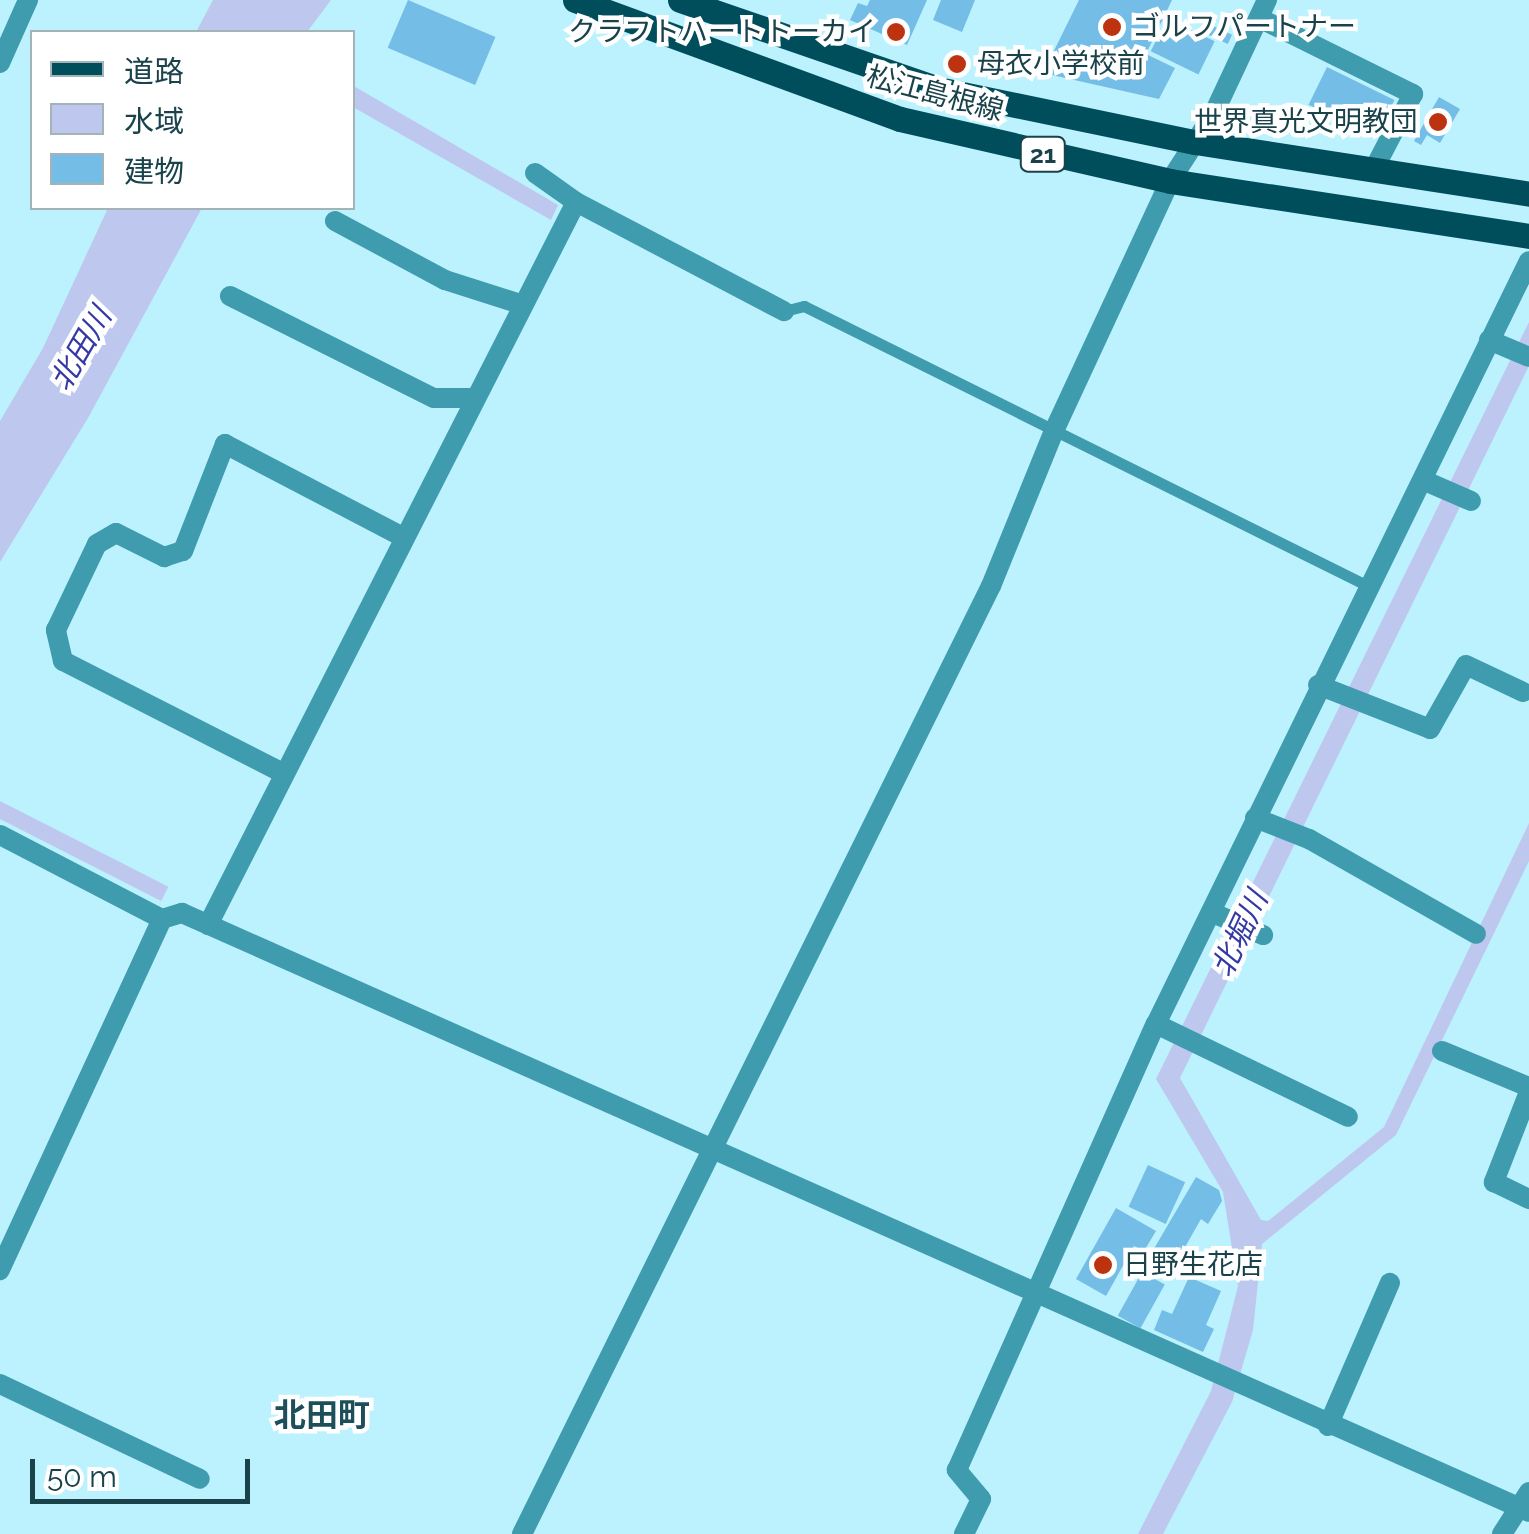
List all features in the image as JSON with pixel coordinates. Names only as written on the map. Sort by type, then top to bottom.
[{"type":"main road","name":"松江島根線","points":[[575,0],[900,119],[1170,181],[1529,236]]},
{"type":"main road","name":"松江島根線","points":[[680,0],[938,89],[1195,142],[1529,194]]},
{"type":"street","points":[[0,63],[28,0]]},
{"type":"street","points":[[522,1534],[991,586],[1053,433],[1170,181],[1195,142],[1263,9],[1412,94],[1374,169]]},
{"type":"street","points":[[534,173],[576,202],[784,311]]},
{"type":"street","points":[[208,926],[520,304],[576,202]]},
{"type":"street","points":[[335,221],[446,280],[520,304]]},
{"type":"street","points":[[964,1534],[981,1499],[957,1470],[1165,1027],[1211,912],[1318,686],[1434,484],[1490,340],[1529,262]]},
{"type":"street","points":[[230,296],[434,398],[474,398]]},
{"type":"street","points":[[1490,340],[1520,353]]},
{"type":"street","points":[[283,772],[63,661],[56,630],[96,544],[116,533],[164,557],[183,551],[225,444],[402,537]]},
{"type":"street","points":[[1434,484],[1472,501]]},
{"type":"street","points":[[1318,686],[1430,729],[1466,664],[1522,695]]},
{"type":"street","points":[[1256,818],[1300,836],[1476,934]]},
{"type":"street","points":[[0,835],[162,919],[182,913],[1038,1291],[1246,1391],[1526,1504],[1502,1534]]},
{"type":"street","points":[[1211,912],[1263,936]]},
{"type":"street","points":[[0,1270],[162,919]]},
{"type":"street","points":[[1165,1027],[1348,1117]]},
{"type":"street","points":[[1442,1050],[1529,1090],[1494,1182],[1529,1198]]},
{"type":"street","points":[[1328,1426],[1390,1283]]},
{"type":"street","points":[[0,1384],[200,1479]]},
{"type":"lane","points":[[784,311],[804,306],[1053,433],[1372,588]]},
{"type":"water","points":[[213,0],[331,0],[308,30],[197,30]]},
{"type":"water","points":[[355,87],[558,205],[551,220],[355,108]]},
{"type":"water","name":"北田川","points":[[107,210],[201,210],[88,418],[0,562],[0,421],[43,348]]},
{"type":"water","name":"北堀川","points":[[1529,322],[1529,366],[1180,1078],[1261,1220],[1268,1221],[1384,1127],[1529,823],[1529,861],[1396,1135],[1262,1244],[1253,1330],[1232,1402],[1163,1534],[1138,1534],[1211,1391],[1238,1286],[1223,1192],[1156,1079]]},
{"type":"water","points":[[0,801],[168,887],[161,901],[0,819]]},
{"type":"building","points":[[408,0],[495,37],[475,85],[388,48]]},
{"type":"building","name":"クラフトハートトーカイ","points":[[870,0],[927,0],[907,45],[850,20],[858,3],[867,6]]},
{"type":"building","points":[[941,0],[975,0],[962,32],[933,20]]},
{"type":"building","name":"ゴルフパートナー","points":[[1079,0],[1172,0],[1146,54],[1175,68],[1159,99],[1043,73]]},
{"type":"building","points":[[1167,18],[1215,41],[1198,74],[1151,51]]},
{"type":"building","points":[[1213,26],[1232,35],[1228,44],[1209,35]]},
{"type":"building","points":[[1327,67],[1394,100],[1376,138],[1309,105]]},
{"type":"building","name":"世界真光文明教団","points":[[1439,97],[1460,109],[1440,143],[1427,135],[1421,145],[1414,141]]},
{"type":"building","points":[[1148,1165],[1185,1182],[1166,1224],[1129,1207]]},
{"type":"building","points":[[1196,1177],[1219,1190],[1222,1201],[1208,1224],[1201,1219],[1168,1277],[1145,1264]]},
{"type":"building","name":"日野生花店","points":[[1116,1208],[1156,1231],[1144,1251],[1134,1246],[1106,1296],[1076,1279]]},
{"type":"building","points":[[1142,1272],[1165,1285],[1140,1328],[1118,1316]]},
{"type":"building","points":[[1189,1277],[1221,1291],[1206,1325],[1214,1329],[1203,1352],[1154,1330],[1162,1310],[1172,1314]]},
{"type":"place","name":"ゴルフパートナー","points":[[1112,27]]},
{"type":"place","name":"クラフトハートトーカイ","points":[[896,32]]},
{"type":"place","name":"母衣小学校前","points":[[957,64]]},
{"type":"place","name":"世界真光文明教団","points":[[1438,122]]},
{"type":"place","name":"日野生花店","points":[[1103,1265]]},
{"type":"district","name":"北田町","points":[[322,1415]]}]
